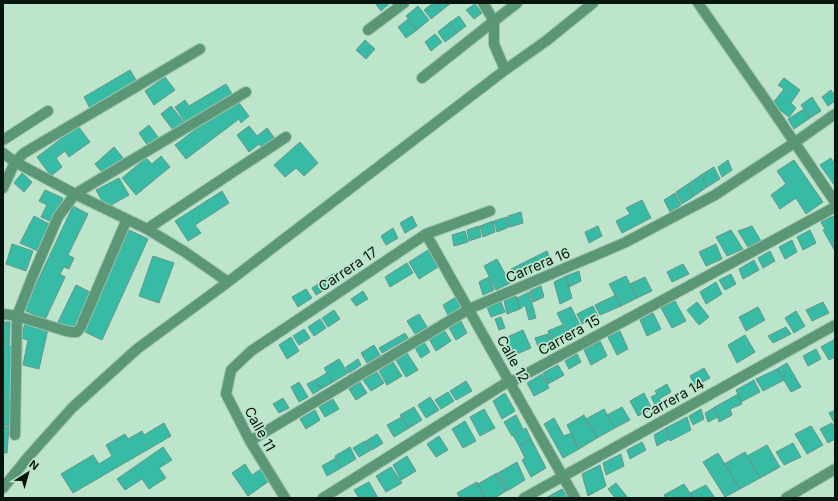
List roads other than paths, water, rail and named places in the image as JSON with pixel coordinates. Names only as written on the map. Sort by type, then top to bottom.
[{"type":"street","points":[[368,30],[404,3]]},
{"type":"street","points":[[483,3],[494,21],[494,44],[504,70]]},
{"type":"street","points":[[422,78],[517,3]]},
{"type":"street","points":[[3,488],[33,450],[77,403],[137,348],[228,282],[504,70],[546,41],[593,3]]},
{"type":"street","points":[[698,3],[835,202]]},
{"type":"street","points":[[3,188],[15,162],[24,154],[200,49]]},
{"type":"street","points":[[15,435],[17,316],[58,217],[75,194],[246,92]]},
{"type":"street","points":[[3,140],[48,111]]},
{"type":"street","name":"Carrera 16","points":[[250,441],[469,309],[624,243],[714,195],[794,143],[835,114]]},
{"type":"street","points":[[147,229],[286,138]]},
{"type":"street","points":[[3,153],[15,162],[75,194],[147,229],[185,252],[228,282]]},
{"type":"street","name":"Carrera 15","points":[[323,498],[509,381],[522,377],[835,207]]},
{"type":"street","name":"Carrera 17","points":[[231,370],[251,351],[426,234],[490,211]]},
{"type":"street","points":[[3,314],[17,316],[66,331],[77,332],[81,327],[127,219]]},
{"type":"street","name":"Calle 12","points":[[426,234],[575,498]]},
{"type":"street","name":"Carrera 14","points":[[524,498],[835,325]]},
{"type":"street","name":"Calle 11","points":[[231,370],[226,394],[250,441],[285,498]]},
{"type":"street","points":[[786,498],[835,469]]}]
